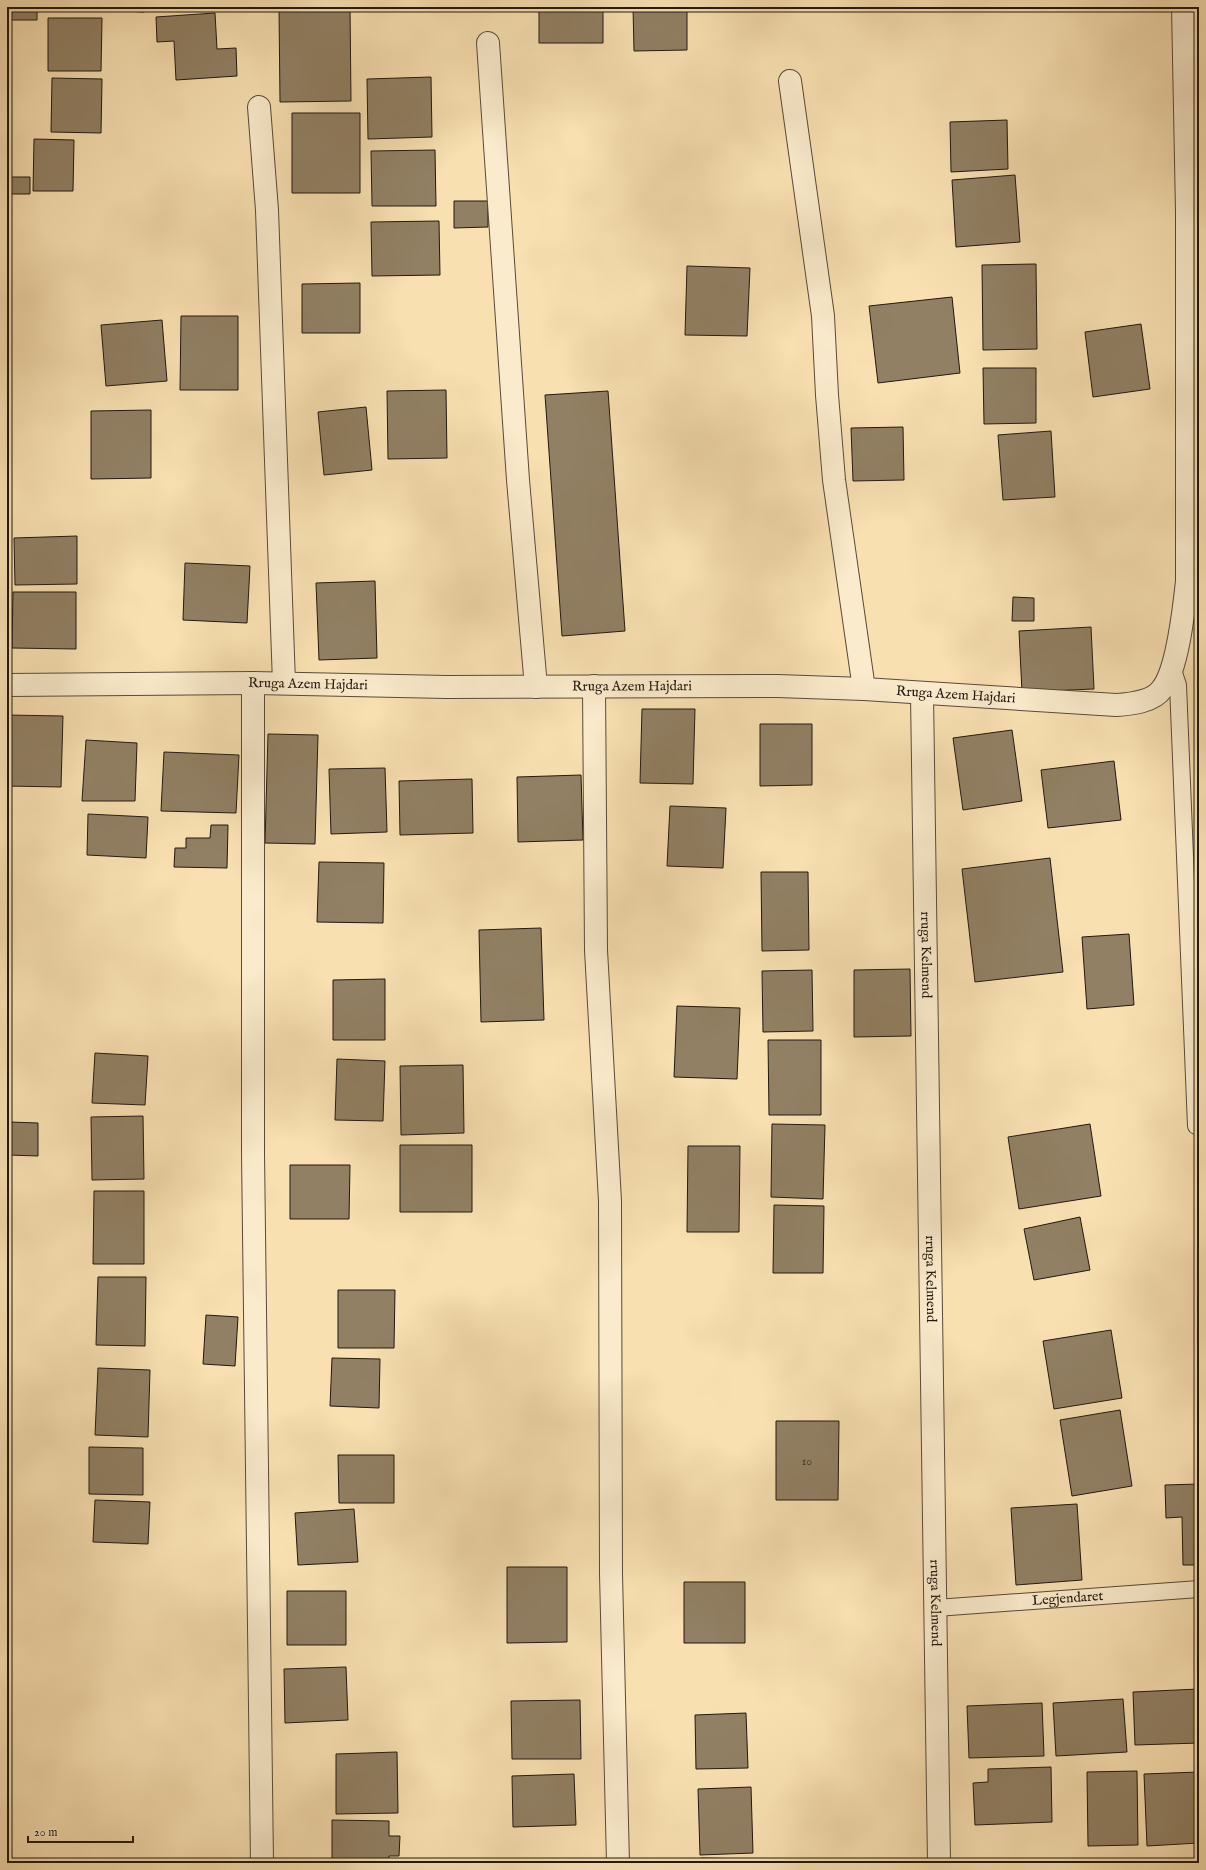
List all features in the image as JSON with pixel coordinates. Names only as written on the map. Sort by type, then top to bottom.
[{"type":"street","name":"Rruga Azem Hajdari","points":[[7,685],[284,683],[447,687],[777,686],[864,689],[922,694],[1116,705],[1130,704],[1148,699],[1162,690],[1190,620],[1187,581],[1193,212],[1183,7]]},
{"type":"street","points":[[488,43],[518,472],[536,687]]},
{"type":"street","points":[[790,81],[823,316],[826,395],[834,480],[864,689]]},
{"type":"street","points":[[259,108],[267,210],[284,683]]},
{"type":"street","points":[[253,683],[253,1153],[262,1863]]},
{"type":"street","points":[[594,686],[596,950],[610,1201],[611,1574],[618,1863]]},
{"type":"street","name":"rruga Kelmend","points":[[922,694],[939,1863]]},
{"type":"lane","points":[[1172,667],[1178,685],[1196,1126]]},
{"type":"lane","name":"Legjendaret","points":[[936,1608],[1199,1589]]},
{"type":"building","points":[[7,7],[37,7],[37,20],[7,20]]},
{"type":"building","points":[[86,7],[144,7],[144,12],[85,9]]},
{"type":"building","points":[[279,7],[350,7],[351,101],[280,102]]},
{"type":"building","points":[[539,7],[603,7],[603,43],[539,43]]},
{"type":"building","points":[[633,7],[687,7],[687,50],[634,51]]},
{"type":"building","points":[[215,13],[217,49],[236,48],[237,76],[176,80],[174,41],[157,42],[156,17]]},
{"type":"building","points":[[48,18],[102,18],[101,71],[48,71]]},
{"type":"building","points":[[431,77],[432,137],[368,139],[367,79]]},
{"type":"building","points":[[52,78],[102,79],[101,133],[51,132]]},
{"type":"building","points":[[292,113],[360,113],[360,193],[292,193]]},
{"type":"building","points":[[1007,120],[1008,169],[951,172],[950,122]]},
{"type":"building","points":[[34,139],[74,140],[73,191],[33,191]]},
{"type":"building","points":[[435,150],[436,206],[372,206],[371,151]]},
{"type":"building","points":[[1015,175],[1020,242],[956,247],[952,180]]},
{"type":"building","points":[[7,177],[30,177],[30,194],[7,194]]},
{"type":"building","points":[[454,201],[488,201],[488,227],[454,228]]},
{"type":"building","points":[[439,221],[440,275],[372,276],[371,222]]},
{"type":"building","points":[[1036,264],[1037,349],[983,350],[982,265]]},
{"type":"building","points":[[687,266],[750,268],[747,336],[685,335]]},
{"type":"building","points":[[360,283],[360,333],[302,333],[302,284]]},
{"type":"building","points":[[952,297],[960,373],[878,383],[869,306]]},
{"type":"building","points":[[181,316],[238,316],[238,390],[180,390]]},
{"type":"building","points":[[162,320],[167,381],[106,386],[101,325]]},
{"type":"building","points":[[1141,324],[1150,389],[1093,397],[1085,332]]},
{"type":"building","points":[[983,368],[1036,368],[1036,423],[984,424]]},
{"type":"building","points":[[446,390],[447,458],[388,459],[387,391]]},
{"type":"building","points":[[608,391],[625,631],[562,636],[545,395]]},
{"type":"building","points":[[366,407],[372,470],[324,475],[318,412]]},
{"type":"building","points":[[151,410],[151,478],[91,479],[91,411]]},
{"type":"building","points":[[903,427],[904,480],[853,481],[851,428]]},
{"type":"building","points":[[1051,431],[1055,497],[1003,500],[998,435]]},
{"type":"building","points":[[77,536],[77,584],[15,585],[14,538]]},
{"type":"building","points":[[185,563],[250,566],[247,623],[183,620]]},
{"type":"building","points":[[375,581],[377,658],[319,660],[316,583]]},
{"type":"building","points":[[13,592],[76,592],[76,649],[12,648]]},
{"type":"building","points":[[1013,597],[1034,598],[1034,621],[1012,621]]},
{"type":"building","points":[[1091,627],[1094,689],[1022,692],[1019,631]]},
{"type":"building","points":[[642,709],[695,709],[693,784],[640,783]]},
{"type":"building","points":[[7,715],[63,716],[61,787],[7,786]]},
{"type":"building","points":[[760,724],[812,724],[812,785],[760,786]]},
{"type":"building","points":[[1012,730],[1022,801],[963,810],[953,738]]},
{"type":"building","points":[[268,734],[318,735],[315,844],[265,843]]},
{"type":"building","points":[[86,740],[137,743],[135,801],[82,801]]},
{"type":"building","points":[[164,752],[239,755],[236,813],[161,811]]},
{"type":"building","points":[[1114,761],[1121,820],[1048,828],[1041,770]]},
{"type":"building","points":[[385,768],[387,832],[331,834],[329,769]]},
{"type":"building","points":[[581,775],[583,840],[518,842],[517,777]]},
{"type":"building","points":[[472,779],[473,833],[400,835],[399,781]]},
{"type":"building","points":[[670,806],[726,808],[723,868],[667,866]]},
{"type":"building","points":[[88,814],[148,817],[146,858],[87,855]]},
{"type":"building","points":[[211,825],[228,825],[227,868],[174,867],[175,848],[186,848],[186,838],[210,838]]},
{"type":"building","points":[[1050,858],[1063,972],[975,982],[962,869]]},
{"type":"building","points":[[319,862],[384,863],[383,923],[317,922]]},
{"type":"building","points":[[761,872],[808,872],[809,950],[762,951]]},
{"type":"building","points":[[541,928],[544,1020],[481,1022],[479,930]]},
{"type":"building","points":[[1129,934],[1134,1005],[1087,1009],[1082,937]]},
{"type":"building","points":[[910,969],[911,1036],[854,1037],[854,970]]},
{"type":"building","points":[[812,970],[813,1031],[763,1032],[762,971]]},
{"type":"building","points":[[385,979],[385,1040],[333,1040],[333,980]]},
{"type":"building","points":[[677,1006],[740,1008],[737,1079],[674,1077]]},
{"type":"building","points":[[768,1040],[821,1040],[821,1115],[769,1115]]},
{"type":"building","points":[[95,1053],[148,1056],[145,1105],[92,1103]]},
{"type":"building","points":[[337,1059],[385,1061],[383,1121],[335,1120]]},
{"type":"building","points":[[463,1065],[464,1133],[401,1135],[400,1066]]},
{"type":"building","points":[[143,1116],[144,1179],[92,1180],[91,1117]]},
{"type":"building","points":[[10,1122],[38,1123],[38,1156],[9,1155]]},
{"type":"building","points":[[772,1124],[825,1125],[823,1199],[771,1197]]},
{"type":"building","points":[[1090,1124],[1101,1196],[1019,1209],[1008,1137]]},
{"type":"building","points":[[400,1145],[472,1145],[472,1212],[400,1212]]},
{"type":"building","points":[[688,1146],[740,1146],[739,1232],[687,1232]]},
{"type":"building","points":[[290,1165],[350,1165],[349,1219],[290,1219]]},
{"type":"building","points":[[94,1191],[144,1191],[144,1264],[93,1264]]},
{"type":"building","points":[[774,1205],[824,1206],[823,1273],[773,1273]]},
{"type":"building","points":[[1080,1217],[1090,1270],[1034,1280],[1024,1229]]},
{"type":"building","points":[[98,1277],[146,1277],[145,1346],[96,1345]]},
{"type":"building","points":[[338,1290],[395,1290],[394,1348],[338,1348]]},
{"type":"building","points":[[206,1315],[238,1317],[235,1366],[203,1364]]},
{"type":"building","points":[[1111,1330],[1122,1398],[1054,1409],[1043,1341]]},
{"type":"building","points":[[332,1358],[380,1359],[379,1408],[330,1406]]},
{"type":"building","points":[[98,1368],[150,1370],[148,1437],[95,1435]]},
{"type":"building","points":[[1120,1410],[1132,1486],[1072,1496],[1060,1420]]},
{"type":"building","points":[[776,1421],[839,1421],[838,1500],[776,1500]]},
{"type":"building","points":[[89,1447],[143,1448],[143,1495],[89,1494]]},
{"type":"building","points":[[338,1455],[394,1455],[394,1503],[339,1503]]},
{"type":"building","points":[[1199,1484],[1199,1565],[1183,1565],[1182,1517],[1166,1518],[1165,1485]]},
{"type":"building","points":[[95,1500],[150,1502],[148,1544],[93,1542]]},
{"type":"building","points":[[1077,1504],[1082,1580],[1016,1585],[1011,1508]]},
{"type":"building","points":[[354,1509],[358,1562],[298,1565],[295,1513]]},
{"type":"building","points":[[507,1567],[567,1567],[567,1642],[507,1643]]},
{"type":"building","points":[[684,1582],[745,1582],[745,1643],[684,1643]]},
{"type":"building","points":[[287,1591],[346,1591],[346,1645],[287,1645]]},
{"type":"building","points":[[346,1667],[348,1720],[285,1723],[284,1669]]},
{"type":"building","points":[[1199,1689],[1199,1743],[1135,1745],[1133,1692]]},
{"type":"building","points":[[1123,1699],[1127,1752],[1056,1756],[1053,1703]]},
{"type":"building","points":[[580,1700],[581,1759],[512,1759],[511,1701]]},
{"type":"building","points":[[1042,1703],[1044,1756],[969,1758],[967,1706]]},
{"type":"building","points":[[746,1713],[748,1768],[696,1769],[695,1715]]},
{"type":"building","points":[[397,1752],[398,1813],[336,1814],[336,1754]]},
{"type":"building","points":[[1051,1767],[1052,1822],[975,1825],[973,1783],[988,1782],[988,1769]]},
{"type":"building","points":[[1137,1771],[1138,1845],[1088,1846],[1087,1772]]},
{"type":"building","points":[[1199,1772],[1199,1843],[1147,1846],[1144,1774]]},
{"type":"building","points":[[574,1774],[576,1825],[513,1827],[512,1776]]},
{"type":"building","points":[[751,1787],[753,1853],[700,1855],[698,1789]]},
{"type":"building","points":[[332,1820],[389,1821],[389,1836],[400,1836],[399,1856],[389,1856],[389,1863],[332,1863]]},
{"type":"building","points":[[701,1858],[753,1859],[753,1863],[701,1863]]}]
